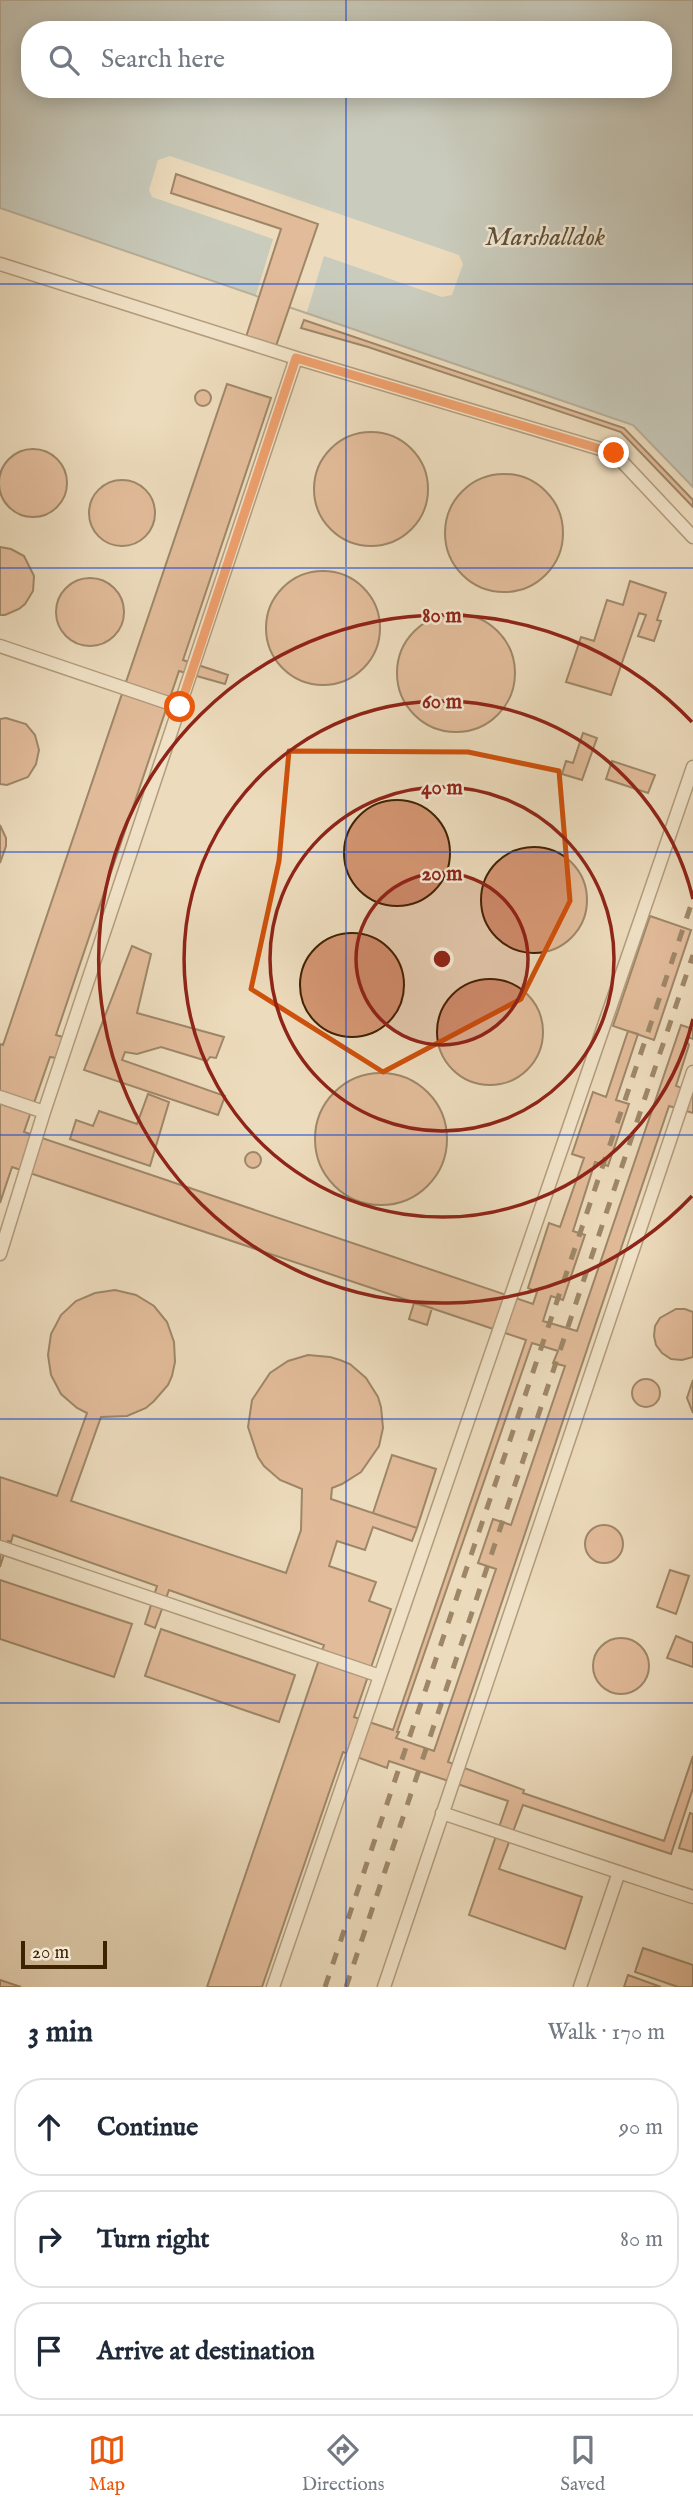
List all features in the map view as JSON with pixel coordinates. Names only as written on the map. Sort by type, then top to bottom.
[{"type":"lane","points":[[0,264],[296,358],[614,453],[693,537]]},
{"type":"lane","points":[[0,1254],[44,1112],[296,358]]},
{"type":"lane","points":[[0,646],[180,707]]},
{"type":"lane","points":[[273,1987],[693,768]]},
{"type":"lane","points":[[384,1987],[693,1072]]},
{"type":"lane","points":[[0,1097],[44,1112]]},
{"type":"lane","points":[[0,1547],[380,1676]]},
{"type":"lane","points":[[442,1813],[693,1897]]},
{"type":"lane","points":[[580,1987],[618,1872]]},
{"type":"highlighted area","points":[[289,751],[468,752],[559,771],[570,901],[521,999],[383,1072],[251,989],[279,861]]},
{"type":"water","name":"Marshalldok","points":[[0,0],[693,0],[693,487],[633,425],[0,208]]},
{"type":"pier","points":[[170,156],[459,255],[463,264],[452,295],[442,297],[324,256],[307,312],[256,295],[273,239],[152,197],[149,190],[158,160]]},
{"type":"building","points":[[176,174],[318,224],[276,346],[246,337],[281,229],[171,193]]},
{"type":"building","points":[[304,320],[624,428],[693,500],[693,507],[621,432],[368,347],[301,328]]},
{"type":"building","points":[[227,384],[271,398],[183,660],[228,675],[225,684],[179,671],[56,1035],[63,1037],[56,1058],[50,1057],[24,1132],[533,1304],[537,1292],[528,1288],[549,1223],[560,1227],[584,1158],[572,1154],[593,1092],[606,1097],[628,1031],[638,1034],[616,1100],[629,1104],[608,1166],[595,1162],[573,1231],[585,1235],[563,1300],[551,1296],[543,1321],[577,1331],[681,1025],[693,1029],[693,1039],[688,1037],[686,1040],[689,1045],[676,1086],[693,1092],[693,1113],[669,1106],[448,1762],[524,1790],[523,1793],[664,1841],[693,1756],[693,1788],[671,1854],[523,1805],[499,1869],[582,1897],[565,1949],[469,1915],[508,1801],[389,1761],[387,1768],[343,1752],[262,1987],[207,1987],[324,1645],[169,1590],[155,1628],[145,1624],[157,1586],[13,1535],[11,1542],[8,1541],[0,1567],[0,1477],[57,1496],[87,1413],[61,1394],[51,1375],[48,1355],[51,1334],[61,1315],[76,1301],[95,1293],[115,1290],[136,1295],[154,1306],[167,1322],[174,1342],[175,1362],[172,1376],[154,1401],[146,1408],[127,1416],[101,1417],[71,1501],[286,1573],[301,1530],[302,1489],[280,1480],[258,1457],[248,1427],[252,1400],[270,1373],[288,1361],[308,1355],[340,1360],[350,1364],[366,1378],[381,1407],[383,1428],[379,1446],[361,1472],[332,1488],[331,1499],[417,1528],[412,1541],[373,1527],[365,1550],[337,1541],[329,1566],[376,1582],[369,1601],[391,1609],[354,1717],[393,1730],[526,1340],[12,1167],[0,1203],[0,1044],[3,1045]],"holes":[[[532,1343],[558,1351],[553,1363],[565,1366],[511,1525],[493,1519],[478,1563],[496,1569],[434,1751],[396,1738]]]},
{"type":"building","points":[[203,390],[209,392],[209,404],[203,406],[197,404],[195,398],[197,392]]},
{"type":"building","points":[[371,432],[393,436],[411,449],[424,467],[428,489],[424,511],[411,529],[393,542],[371,546],[349,542],[331,529],[318,511],[314,489],[318,467],[331,449],[349,436]]},
{"type":"building","points":[[33,449],[46,452],[57,459],[64,470],[67,483],[64,496],[57,507],[46,514],[33,517],[20,514],[9,507],[2,496],[-1,483],[2,470],[9,459],[20,452]]},
{"type":"building","points":[[504,474],[527,479],[546,491],[558,510],[563,533],[558,556],[546,575],[527,587],[504,592],[481,587],[462,575],[450,556],[445,533],[450,510],[462,491],[481,479]]},
{"type":"building","points":[[116,480],[128,480],[146,489],[153,500],[153,526],[146,537],[135,544],[116,546],[103,541],[94,532],[89,519],[89,507],[94,494],[103,485]]},
{"type":"building","points":[[0,547],[24,556],[34,576],[33,591],[25,604],[5,615],[0,615]]},
{"type":"building","points":[[323,571],[345,575],[355,580],[371,596],[376,606],[380,628],[376,650],[371,660],[355,676],[345,681],[323,685],[301,681],[291,676],[275,660],[270,650],[266,628],[270,606],[275,596],[291,580],[301,575]]},
{"type":"building","points":[[90,578],[103,581],[114,588],[121,599],[124,612],[121,625],[114,636],[103,643],[90,646],[77,643],[66,636],[59,625],[56,612],[59,599],[66,588],[77,581]]},
{"type":"building","points":[[630,581],[666,593],[657,620],[661,621],[654,641],[638,636],[646,615],[639,613],[611,695],[566,682],[581,637],[594,641],[607,600],[623,605]]},
{"type":"building","points":[[456,614],[479,619],[498,631],[510,650],[515,673],[510,696],[498,715],[479,727],[456,732],[433,727],[414,715],[402,696],[397,673],[402,650],[414,631],[433,619]]},
{"type":"building","points":[[6,718],[26,724],[35,735],[39,750],[36,764],[28,777],[7,785],[0,784],[0,719]]},
{"type":"building","points":[[583,733],[597,738],[582,780],[562,774],[566,761],[573,763]]},
{"type":"building","points":[[612,761],[655,775],[648,793],[606,779]]},
{"type":"building","points":[[397,800],[417,804],[434,816],[446,833],[450,853],[446,873],[434,890],[417,902],[397,906],[377,902],[360,890],[348,873],[344,853],[348,833],[360,816],[377,804]]},
{"type":"building","points":[[0,825],[6,838],[6,846],[0,863]]},
{"type":"building","points":[[534,847],[554,851],[571,863],[583,880],[587,900],[583,920],[571,937],[554,949],[534,953],[514,949],[497,937],[485,920],[481,900],[485,880],[497,863],[514,851]]},
{"type":"building","points":[[650,916],[691,930],[654,1040],[613,1026]]},
{"type":"building","points":[[352,933],[372,937],[389,948],[400,965],[404,985],[400,1005],[389,1022],[372,1033],[352,1037],[332,1033],[315,1022],[304,1005],[300,985],[304,965],[315,948],[332,937]]},
{"type":"building","points":[[132,946],[151,954],[137,1013],[224,1037],[216,1058],[210,1057],[207,1061],[161,1047],[137,1054],[125,1052],[122,1060],[225,1096],[218,1115],[84,1070]]},
{"type":"building","points":[[490,979],[510,983],[527,995],[539,1012],[543,1032],[539,1052],[527,1069],[510,1081],[490,1085],[470,1081],[453,1069],[441,1052],[437,1032],[441,1012],[453,995],[470,983]]},
{"type":"building","points":[[381,1073],[406,1078],[428,1092],[442,1114],[447,1139],[442,1164],[428,1186],[406,1200],[381,1205],[356,1200],[334,1186],[320,1164],[315,1139],[320,1114],[334,1092],[356,1078]]},
{"type":"building","points":[[148,1094],[169,1102],[150,1166],[70,1139],[76,1120],[93,1126],[99,1111],[137,1124]]},
{"type":"building","points":[[253,1152],[261,1160],[253,1168],[245,1160]]},
{"type":"building","points":[[414,1303],[432,1308],[427,1325],[409,1319]]},
{"type":"building","points":[[676,1309],[693,1312],[693,1357],[682,1360],[671,1359],[662,1353],[654,1336],[655,1326],[660,1318]]},
{"type":"building","points":[[646,1379],[656,1383],[660,1393],[656,1403],[646,1407],[636,1403],[632,1393],[636,1383]]},
{"type":"building","points":[[693,1380],[693,1413],[687,1398]]},
{"type":"building","points":[[392,1455],[436,1469],[417,1528],[373,1513]]},
{"type":"building","points":[[604,1525],[617,1531],[623,1544],[617,1557],[604,1563],[591,1557],[585,1544],[591,1531]]},
{"type":"building","points":[[670,1570],[689,1576],[676,1614],[657,1607]]},
{"type":"building","points":[[0,1580],[132,1624],[114,1677],[0,1639]]},
{"type":"building","points":[[161,1629],[295,1675],[279,1722],[145,1676]]},
{"type":"building","points":[[676,1636],[693,1643],[693,1667],[667,1658]]},
{"type":"building","points":[[615,1638],[627,1638],[637,1642],[645,1650],[649,1666],[645,1682],[637,1690],[627,1694],[615,1694],[605,1690],[597,1682],[593,1672],[593,1660],[597,1650],[605,1642]]},
{"type":"building","points":[[690,1813],[693,1814],[693,1852],[679,1848]]},
{"type":"building","points":[[643,1948],[693,1965],[693,1987],[678,1987],[635,1972]]},
{"type":"building","points":[[628,1975],[661,1987],[624,1987]]},
{"type":"building","points":[[0,1980],[21,1987],[0,1987]]},
{"type":"railway","points":[[325,1987],[693,899]]},
{"type":"railway","points":[[346,1987],[693,955]]},
{"type":"route","points":[[180,707],[296,358],[614,453]]}]
